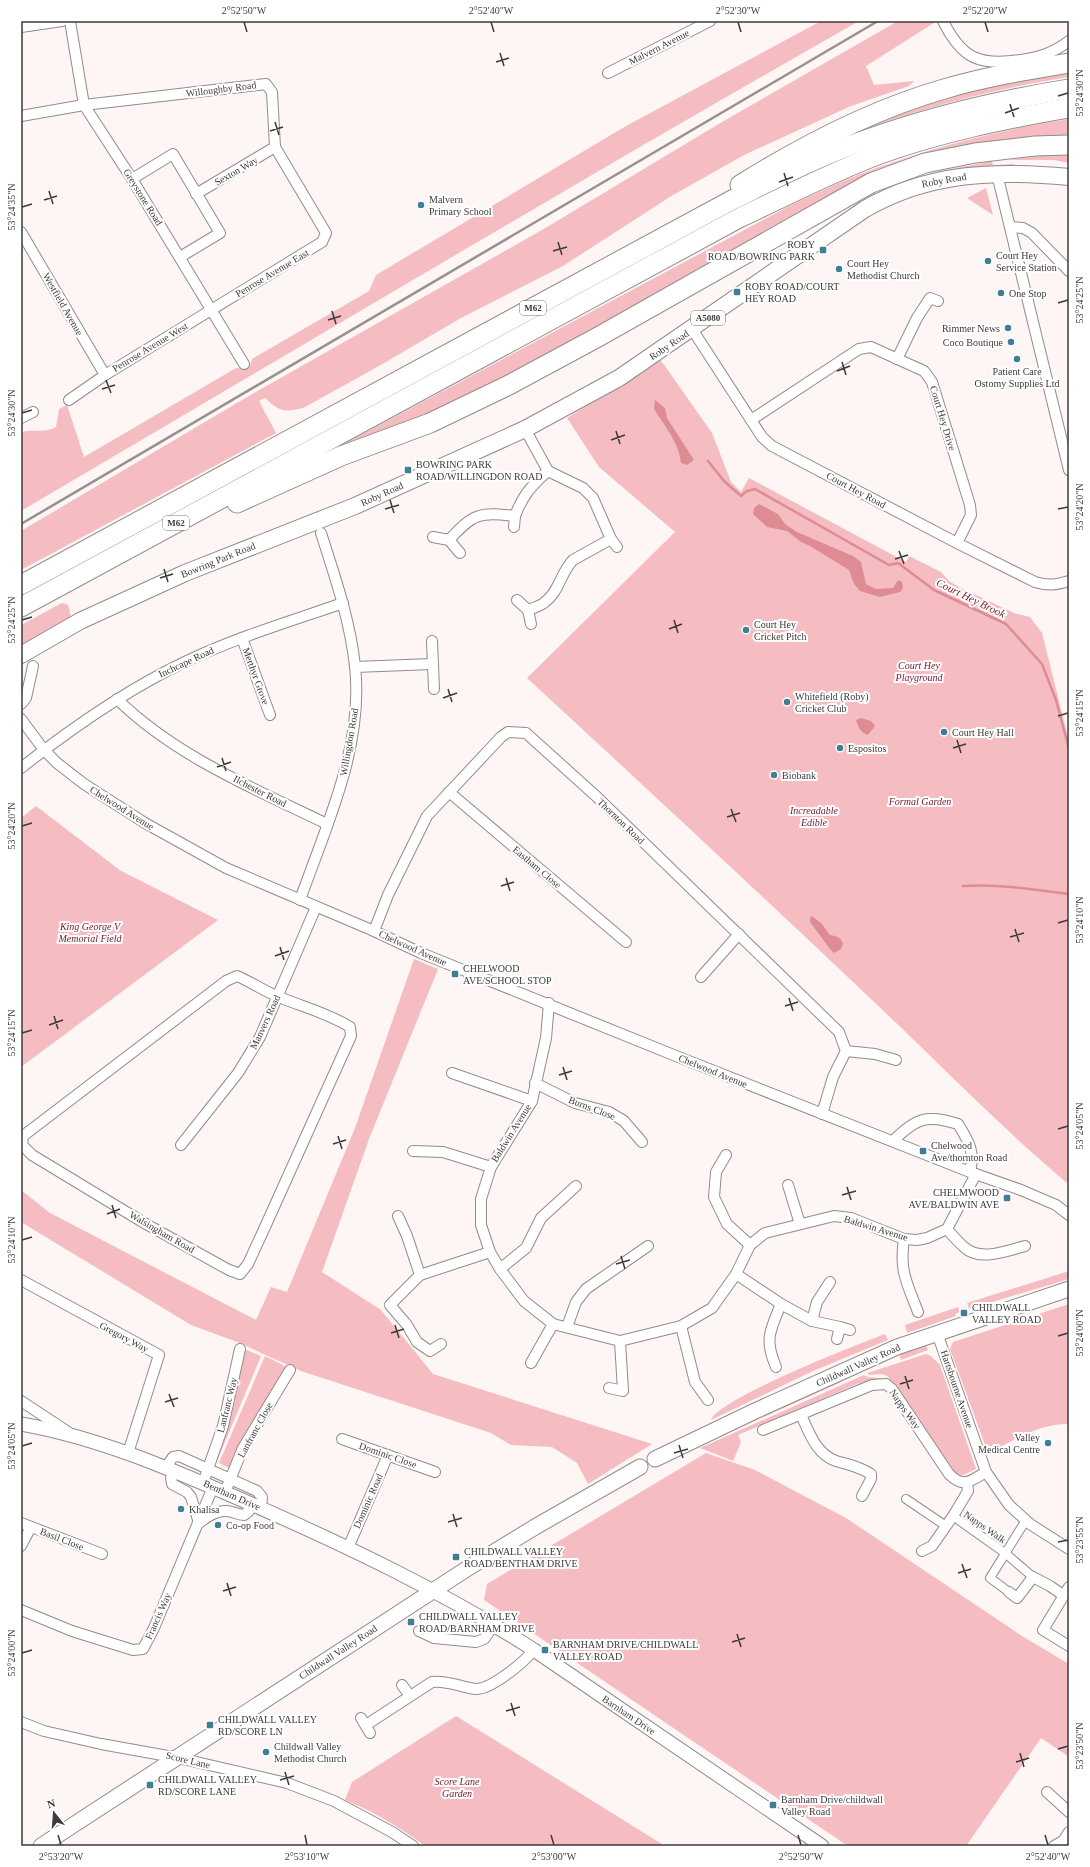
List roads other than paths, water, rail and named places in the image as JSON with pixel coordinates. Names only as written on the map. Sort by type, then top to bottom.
[{"type":"highway","points":[[545,301],[778,161],[820,138],[867,116],[944,88],[991,77],[1069,63]]},
{"type":"highway","name":"M62","points":[[21,585],[732,200],[813,161],[870,138],[944,114],[1015,98],[1069,89]]},
{"type":"highway","name":"M62","points":[[21,606],[739,218],[819,180],[881,154],[950,132],[1022,116],[1069,108]]},
{"type":"highway","points":[[78,576],[340,456],[430,423],[509,385],[598,337],[871,183],[925,163],[975,153],[1035,146],[1069,145]]},
{"type":"main road","name":"Roby Road","points":[[355,506],[525,429],[619,378],[865,209],[882,199],[905,189],[938,180],[997,174],[1069,176]]},
{"type":"main road","name":"Bowring Park Road","points":[[21,655],[80,621],[185,573],[355,506]]},
{"type":"main road","name":"Childwall Valley Road","points":[[655,1459],[705,1434],[889,1351],[937,1333],[1069,1289]]},
{"type":"main road","name":"Childwall Valley Road","points":[[41,1846],[179,1758],[289,1684],[432,1592],[535,1527],[640,1467]]},
{"type":"street","points":[[21,27],[62,21]]},
{"type":"street","name":"Greystone Road","points":[[70,21],[84,106],[132,179],[244,364]]},
{"type":"street","name":"Malvern Avenue","points":[[608,73],[710,21]]},
{"type":"street","points":[[943,21],[954,40],[963,50],[977,59],[985,61],[1002,62],[1039,57],[1052,52],[1069,41]]},
{"type":"street","name":"Willoughby Road","points":[[84,106],[266,84],[272,92],[275,147],[326,233]]},
{"type":"street","points":[[21,116],[84,106]]},
{"type":"street","name":"Sexton Way","points":[[196,194],[275,147]]},
{"type":"street","points":[[132,179],[173,154],[220,233],[180,257]]},
{"type":"street","points":[[997,174],[1069,470]]},
{"type":"street","points":[[1010,227],[1023,228],[1032,233],[1069,271]]},
{"type":"street","name":"Westfield Avenue","points":[[21,232],[105,375]]},
{"type":"street","name":"Penrose Avenue East","points":[[212,310],[322,242],[326,233]]},
{"type":"street","points":[[898,359],[917,318],[930,298],[938,302]]},
{"type":"street","name":"Penrose Avenue West","points":[[69,400],[105,375],[212,310]]},
{"type":"street","name":"Court Hey Road","points":[[692,329],[762,437],[772,446],[956,543],[1035,582],[1046,585],[1069,581]]},
{"type":"street","name":"Court Hey Drive","points":[[751,420],[858,349],[871,347],[924,371],[932,382],[970,505],[971,515],[956,543]]},
{"type":"street","points":[[21,418],[33,412]]},
{"type":"street","points":[[525,429],[548,471],[583,488],[593,498],[614,543],[573,560],[568,565],[545,603],[528,610]]},
{"type":"street","points":[[514,528],[515,516],[523,496],[533,484],[548,471]]},
{"type":"street","points":[[449,540],[466,523],[480,514],[488,513],[515,516]]},
{"type":"street","name":"Willingdon Road","points":[[300,900],[339,792],[348,756],[356,701],[356,667],[351,637],[343,602],[321,533]]},
{"type":"street","points":[[433,537],[449,540],[460,553]]},
{"type":"street","points":[[517,600],[528,610],[531,624]]},
{"type":"street","name":"Inchcape Road","points":[[21,768],[44,750],[116,700],[189,659],[242,638],[343,602]]},
{"type":"street","name":"Merthyr Grove","points":[[242,638],[270,715]]},
{"type":"street","points":[[432,642],[434,689]]},
{"type":"street","points":[[356,667],[432,664]]},
{"type":"street","points":[[21,704],[26,698],[33,666]]},
{"type":"street","name":"Ilchester Road","points":[[116,700],[159,734],[207,764],[327,824]]},
{"type":"street","name":"Chelwood Avenue","points":[[21,719],[44,750],[57,763],[84,784],[145,823],[226,868],[374,931],[421,953],[822,1114],[973,1173],[1021,1190],[1056,1205],[1069,1215]]},
{"type":"street","name":"Thornton Road","points":[[374,931],[388,895],[427,816],[501,737],[508,732],[526,733],[597,798],[839,1032],[846,1051]]},
{"type":"street","name":"Eastham Close","points":[[449,792],[626,942]]},
{"type":"street","name":"Manvers Road","points":[[181,1145],[238,1073],[260,1037],[316,907]]},
{"type":"street","points":[[700,977],[738,934]]},
{"type":"street","name":"Walsingham Road","points":[[237,976],[252,982],[277,996],[337,1019],[350,1027],[351,1036],[248,1264],[240,1274],[229,1270],[146,1224],[32,1155],[22,1145],[23,1136],[226,981],[237,976]]},
{"type":"street","name":"Baldwin Avenue","points":[[549,1004],[546,1038],[532,1101],[491,1167],[481,1199],[481,1225],[490,1252],[500,1269],[524,1301],[553,1324],[620,1341],[682,1326],[712,1308],[736,1274],[750,1246],[765,1234],[800,1224],[834,1216],[851,1218],[904,1239],[917,1240],[928,1238],[947,1229]]},
{"type":"street","points":[[822,1114],[833,1077],[846,1051],[876,1054],[896,1060]]},
{"type":"street","points":[[452,1073],[532,1101]]},
{"type":"street","name":"Burns Close","points":[[535,1082],[575,1103],[609,1112],[624,1121],[642,1142]]},
{"type":"street","points":[[892,1141],[903,1130],[922,1119],[942,1119],[958,1124],[968,1141],[973,1158],[973,1173],[958,1211],[947,1229],[964,1248],[975,1254],[992,1254],[1025,1246]]},
{"type":"street","points":[[414,1151],[443,1152],[491,1167]]},
{"type":"street","points":[[726,1155],[716,1172],[714,1197],[727,1224],[750,1246]]},
{"type":"street","points":[[788,1185],[800,1224]]},
{"type":"street","points":[[500,1269],[526,1248],[542,1218],[576,1186]]},
{"type":"street","points":[[398,1216],[407,1236],[420,1275]]},
{"type":"street","points":[[904,1239],[902,1258],[903,1273],[918,1312]]},
{"type":"street","points":[[567,1327],[576,1302],[586,1289],[648,1246]]},
{"type":"street","points":[[390,1305],[420,1275],[490,1252]]},
{"type":"street","points":[[736,1274],[781,1304],[812,1321],[845,1329],[837,1340]]},
{"type":"street","name":"Gregory Way","points":[[21,1280],[160,1355],[128,1453]]},
{"type":"street","points":[[812,1321],[817,1302],[830,1282]]},
{"type":"street","points":[[381,1298],[390,1305],[407,1325],[417,1342],[430,1351],[441,1344]]},
{"type":"street","points":[[776,1367],[768,1345],[772,1327],[781,1304]]},
{"type":"street","points":[[531,1363],[553,1324]]},
{"type":"street","points":[[682,1326],[695,1382],[708,1400]]},
{"type":"street","name":"Hartsbourne Avenue","points":[[937,1333],[986,1472],[1009,1505],[1030,1524],[1069,1549]]},
{"type":"street","points":[[609,1388],[623,1391],[620,1341]]},
{"type":"street","name":"Lanfranc Way","points":[[208,1485],[207,1469],[223,1426],[240,1349]]},
{"type":"street","name":"Lanfranc Close","points":[[225,1492],[244,1448],[290,1370]]},
{"type":"street","name":"Napps Way","points":[[763,1430],[872,1385],[886,1384],[892,1389],[949,1474],[957,1482],[968,1482]]},
{"type":"street","points":[[24,1425],[31,1418],[25,1404]]},
{"type":"street","points":[[25,1404],[71,1435]]},
{"type":"street","points":[[801,1415],[811,1436],[825,1455],[836,1461],[862,1468],[871,1474],[871,1479],[862,1496]]},
{"type":"street","name":"Bentham Drive","points":[[24,1425],[71,1435],[170,1468],[403,1574],[432,1592]]},
{"type":"street","name":"Dominic Close","points":[[342,1439],[435,1472]]},
{"type":"street","name":"Dominic Road","points":[[348,1548],[388,1455]]},
{"type":"street","points":[[179,1456],[207,1469],[259,1492],[262,1497],[256,1506],[244,1516],[223,1511],[211,1514],[199,1523],[191,1497],[187,1492],[172,1484],[170,1468],[173,1457],[179,1456]]},
{"type":"street","points":[[922,1551],[932,1546],[953,1516],[968,1491],[968,1482],[986,1472]]},
{"type":"street","name":"Francis Way","points":[[21,1610],[72,1631],[133,1650],[143,1649],[154,1628],[199,1523],[208,1485]]},
{"type":"street","points":[[906,1499],[946,1526]]},
{"type":"street","name":"Napps Walk","points":[[953,1516],[1005,1554],[1033,1577]]},
{"type":"street","points":[[1005,1554],[1026,1520]]},
{"type":"street","name":"Basil Close","points":[[21,1523],[102,1554]]},
{"type":"street","points":[[21,1546],[31,1527]]},
{"type":"street","name":"Napps Walk","points":[[1005,1554],[990,1578],[1009,1592]]},
{"type":"street","points":[[1009,1592],[1017,1598],[1033,1577],[1050,1586],[1066,1591],[1043,1630],[1069,1646]]},
{"type":"street","name":"Barnham Drive","points":[[432,1592],[494,1624],[534,1650],[822,1846]]},
{"type":"street","points":[[419,1631],[434,1638],[476,1642],[484,1639],[494,1624]]},
{"type":"street","points":[[366,1725],[410,1696],[435,1682],[473,1688],[484,1688],[522,1663],[534,1650]]},
{"type":"street","points":[[402,1685],[410,1696]]},
{"type":"street","name":"Score Lane","points":[[21,1722],[44,1731],[179,1758],[268,1778],[305,1789],[356,1813],[410,1845]]},
{"type":"street","points":[[1047,1792],[1069,1812]]},
{"type":"street","points":[[1054,1846],[1063,1841],[1069,1832]]},
{"type":"waterway","name":"Court Hey Brook","points":[[708,461],[724,481],[741,496],[747,491],[755,489],[889,565],[898,563],[934,590],[1006,624],[1042,664],[1056,700],[1069,749]]},
{"type":"waterway","points":[[963,886],[1002,886],[1069,894]]},
{"type":"railway","points":[[21,524],[878,21]]},
{"type":"place","name":"Malvern Primary School","points":[[421,205]]},
{"type":"place","name":"ROBY ROAD/BOWRING PARK","points":[[823,250]]},
{"type":"place","name":"Court Hey Service Station","points":[[988,261]]},
{"type":"place","name":"Court Hey Methodist Church","points":[[839,269]]},
{"type":"place","name":"ROBY ROAD/COURT HEY ROAD","points":[[737,292]]},
{"type":"place","name":"One Stop","points":[[1001,293]]},
{"type":"place","name":"Rimmer News","points":[[1008,328]]},
{"type":"place","name":"Coco Boutique","points":[[1011,342]]},
{"type":"place","name":"Patient Care Ostomy Supplies Ltd","points":[[1017,359]]},
{"type":"place","name":"BOWRING PARK ROAD/WILLINGDON ROAD","points":[[408,470]]},
{"type":"place","name":"Court Hey Cricket Pitch","points":[[746,630]]},
{"type":"place","name":"Whitefield (Roby) Cricket Club","points":[[787,702]]},
{"type":"place","name":"Court Hey Hall","points":[[944,732]]},
{"type":"place","name":"Espositos","points":[[840,748]]},
{"type":"place","name":"Biobank","points":[[774,775]]},
{"type":"place","name":"CHELWOOD AVE/SCHOOL STOP","points":[[455,974]]},
{"type":"place","name":"Chelwood Ave/thornton Road","points":[[923,1151]]},
{"type":"place","name":"CHELMWOOD AVE/BALDWIN AVE","points":[[1007,1198]]},
{"type":"place","name":"CHILDWALL VALLEY ROAD","points":[[964,1313]]},
{"type":"place","name":"Valley Medical Centre","points":[[1048,1443]]},
{"type":"place","name":"Khalisa","points":[[181,1509]]},
{"type":"place","name":"Co-op Food","points":[[218,1525]]},
{"type":"place","name":"CHILDWALL VALLEY ROAD/BENTHAM DRIVE","points":[[456,1557]]},
{"type":"place","name":"CHILDWALL VALLEY ROAD/BARNHAM DRIVE","points":[[411,1622]]},
{"type":"place","name":"BARNHAM DRIVE/CHILDWALL VALLEY ROAD","points":[[545,1650]]},
{"type":"place","name":"CHILDWALL VALLEY RD/SCORE LN","points":[[210,1725]]},
{"type":"place","name":"Childwall Valley Methodist Church","points":[[266,1752]]},
{"type":"place","name":"CHILDWALL VALLEY RD/SCORE LANE","points":[[150,1785]]},
{"type":"place","name":"Barnham Drive/childwall Valley Road","points":[[773,1805]]},
{"type":"park label","name":"Court Hey Playground","points":[[919,670]]},
{"type":"park label","name":"Formal Garden","points":[[920,801]]},
{"type":"park label","name":"Increadable Edible","points":[[814,816]]},
{"type":"park label","name":"King George V Memorial Field","points":[[90,932]]},
{"type":"park label","name":"Score Lane Garden","points":[[457,1786]]}]
